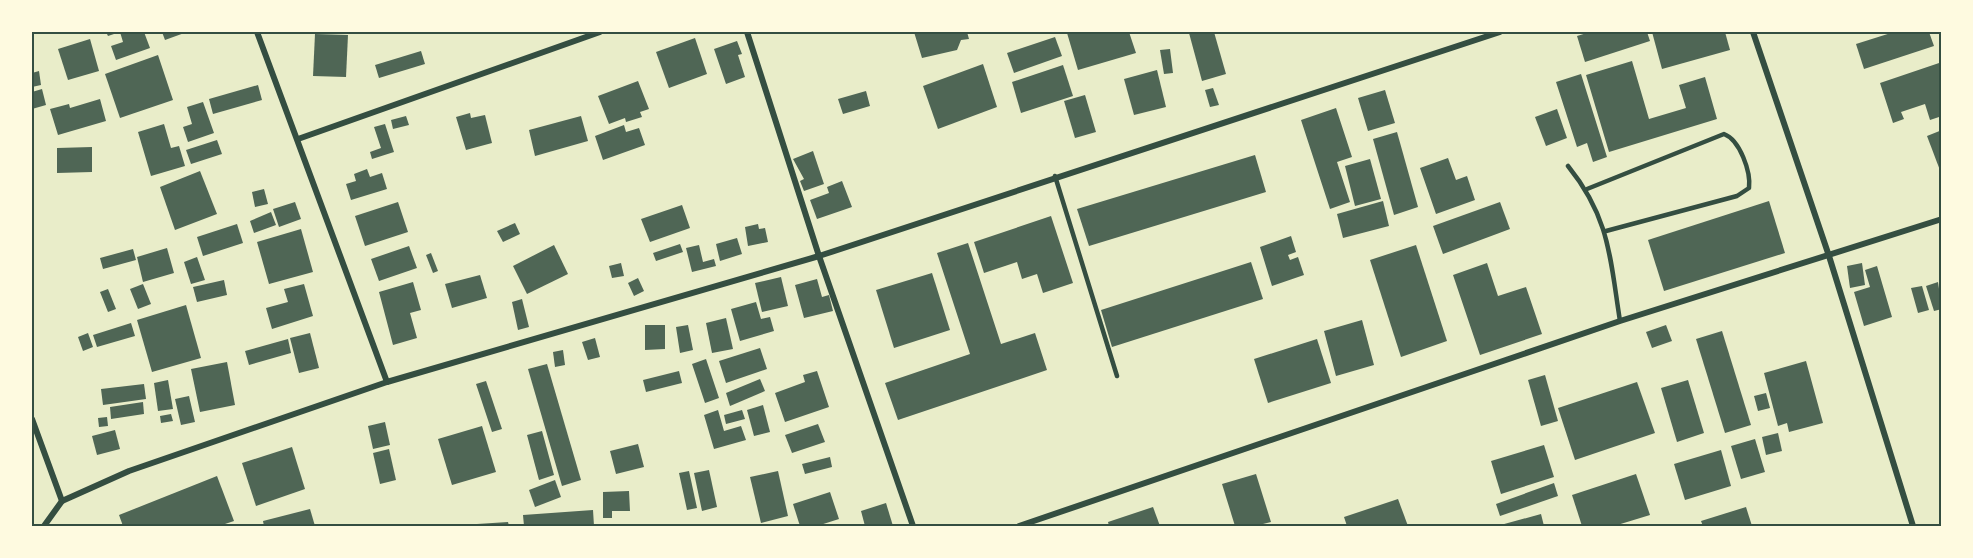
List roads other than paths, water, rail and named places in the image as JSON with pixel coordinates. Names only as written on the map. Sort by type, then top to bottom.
[{"type":"street","points":[[257,32],[387,382]]},
{"type":"street","points":[[298,139],[600,32]]},
{"type":"street","points":[[747,32],[819,256],[913,526]]},
{"type":"street","points":[[44,526],[62,501],[129,471],[387,382],[819,256],[1055,176],[1500,32]]},
{"type":"street","points":[[1753,32],[1829,256],[1913,526]]},
{"type":"street","points":[[1019,526],[1620,321],[1941,219]]},
{"type":"street","points":[[32,419],[62,501]]},
{"type":"lane","points":[[1587,189],[1724,134],[1735,142],[1750,178],[1749,188],[1737,196],[1606,231]]},
{"type":"lane","points":[[1568,166],[1587,189],[1606,231],[1620,321]]},
{"type":"lane","points":[[1055,176],[1117,376]]}]
